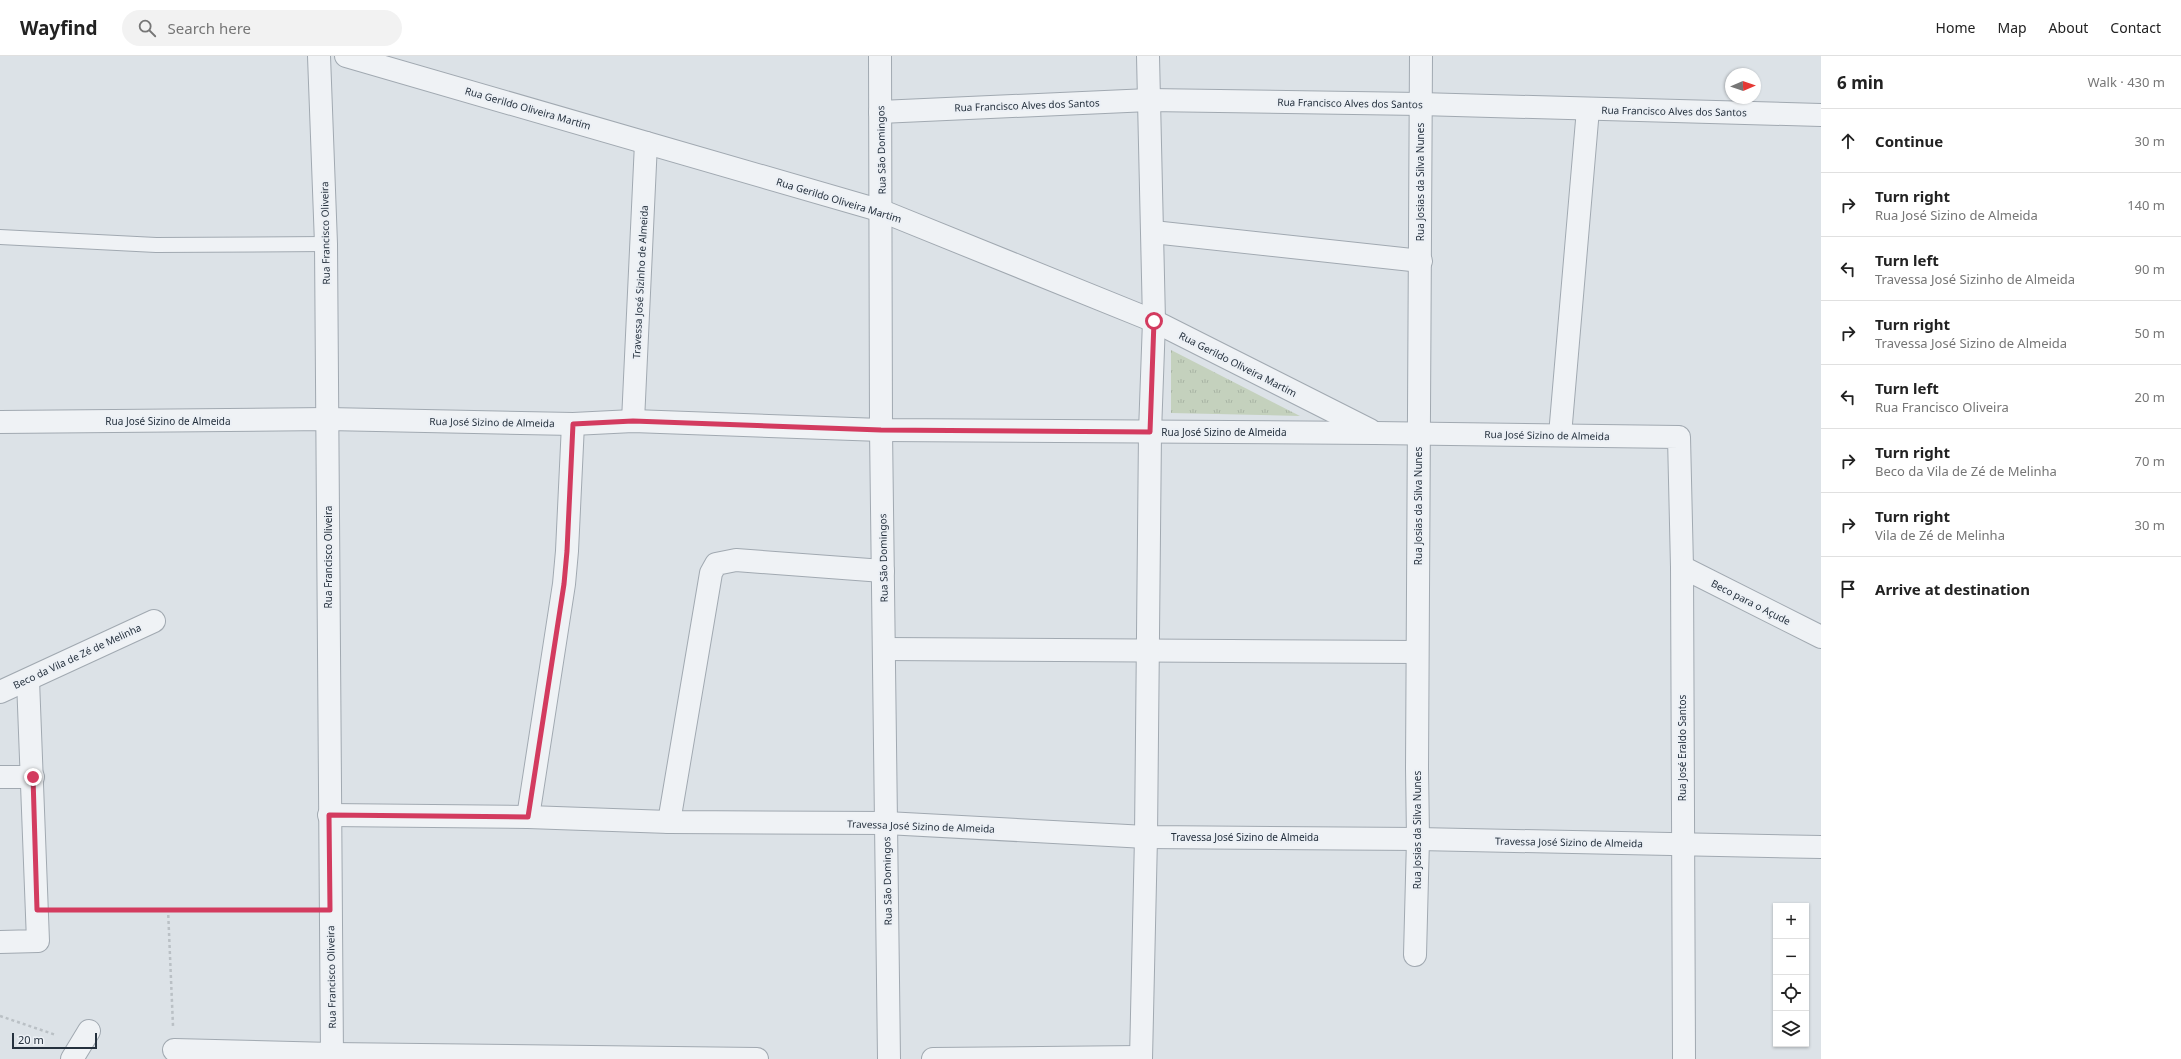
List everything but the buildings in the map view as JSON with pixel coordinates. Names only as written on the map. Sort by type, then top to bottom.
[{"type":"street","name":"Rua Francisco Oliveira","points":[[319,56],[326,244],[329,815],[332,1057]]},
{"type":"street","name":"Rua Gerildo Oliveira Martim","points":[[346,56],[882,212],[1154,321],[1375,432]]},
{"type":"street","name":"Rua São Domingos","points":[[880,56],[882,212],[881,430],[885,649],[889,1059]]},
{"type":"street","points":[[933,1059],[1141,1058],[1146,837],[1150,432],[1154,321],[1148,56]]},
{"type":"street","name":"Rua Josias da Silva Nunes","points":[[1415,955],[1418,839],[1417,652],[1421,56]]},
{"type":"street","name":"Rua Francisco Alves dos Santos","points":[[880,112],[1149,100],[1420,104],[1821,115]]},
{"type":"street","points":[[1560,435],[1588,109]]},
{"type":"street","name":"Travessa José Sizinho de Almeida","points":[[633,421],[646,143]]},
{"type":"street","points":[[1153,232],[1420,261]]},
{"type":"street","name":"Rua José Sizino de Almeida","points":[[0,422],[328,419],[573,424],[633,421],[881,430],[1375,432],[1679,437]]},
{"type":"street","points":[[528,817],[564,584],[573,424]]},
{"type":"street","name":"Rua José Eraldo Santos","points":[[1679,437],[1682,567],[1682,845],[1685,977],[1684,1059]]},
{"type":"street","points":[[669,822],[711,573],[716,564],[736,560],[883,571]]},
{"type":"street","name":"Beco para o Açude","points":[[1682,567],[1821,638]]},
{"type":"street","name":"Beco da Vila de Zé de Melinha","points":[[0,692],[154,620]]},
{"type":"street","points":[[885,649],[1417,652]]},
{"type":"street","points":[[0,942],[38,941],[33,777],[28,680]]},
{"type":"street","points":[[0,777],[33,777]]},
{"type":"street","name":"Travessa José Sizino de Almeida","points":[[329,815],[528,817],[669,822],[886,824],[1146,837],[1418,839],[1821,847]]},
{"type":"street","points":[[174,1050],[332,1057],[757,1059]]},
{"type":"lane","points":[[0,237],[156,245],[326,244]]},
{"type":"path","points":[[168,909],[174,1050]]},
{"type":"path","points":[[37,910],[330,910]]},
{"type":"path","points":[[0,1016],[81,1045]]},
{"type":"green space","points":[[1171,350],[1300,416],[1171,413]]},
{"type":"route","points":[[33,777],[37,910],[330,910],[329,815],[528,817],[564,584],[573,424],[633,421],[881,430],[1150,432],[1154,321]]}]
